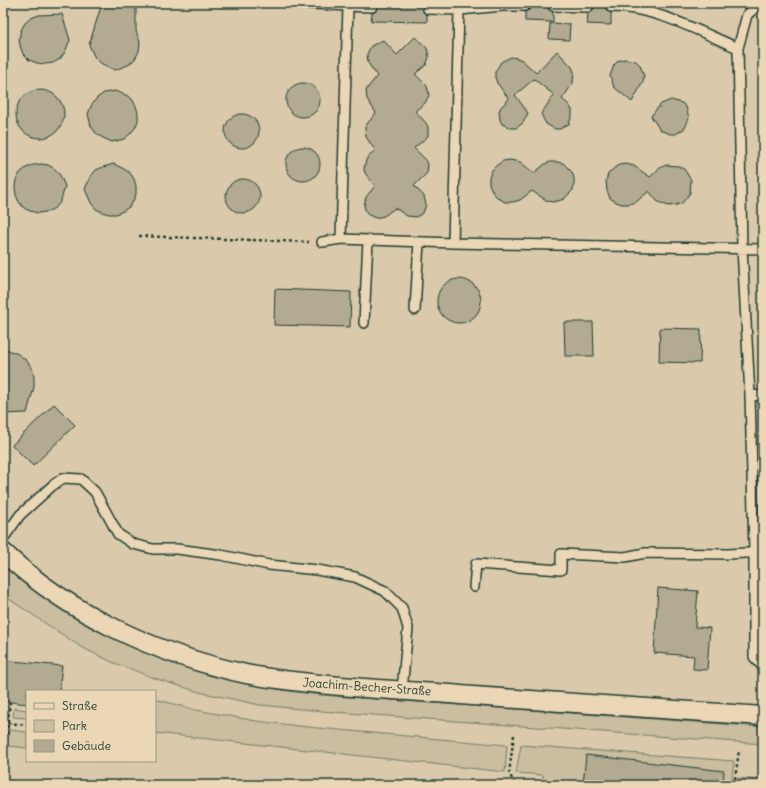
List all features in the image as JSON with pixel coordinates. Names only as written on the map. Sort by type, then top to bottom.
[{"type":"street","name":"Joachim-Becher-Straße","points":[[3,552],[20,568],[70,605],[141,640],[195,660],[248,674],[298,682],[763,716]]},
{"type":"lane","points":[[297,3],[372,7]]},
{"type":"lane","points":[[760,3],[746,15],[738,48],[742,248],[759,552],[754,657],[763,666]]},
{"type":"lane","points":[[341,239],[348,6]]},
{"type":"lane","points":[[428,9],[459,10],[503,6],[525,6]]},
{"type":"lane","points":[[553,6],[588,6]]},
{"type":"lane","points":[[611,7],[625,7],[658,14],[738,48]]},
{"type":"lane","points":[[453,243],[459,10]]},
{"type":"lane","points":[[322,242],[341,239],[453,243],[763,249]]},
{"type":"lane","points":[[364,322],[368,240]]},
{"type":"lane","points":[[415,310],[419,242]]},
{"type":"lane","points":[[750,395],[763,396]]},
{"type":"lane","points":[[3,539],[20,515],[52,486],[63,478],[81,479],[95,492],[118,534],[133,544],[154,549],[184,550],[221,555],[269,565],[317,570],[355,577],[385,591],[402,608],[408,628],[402,690]]},
{"type":"lane","points":[[474,587],[476,564],[561,570],[561,554],[624,558],[646,553],[728,554],[759,552]]},
{"type":"path","points":[[139,236],[322,242]]},
{"type":"path","points":[[5,746],[10,702]]},
{"type":"path","points":[[8,723],[26,725]]},
{"type":"path","points":[[514,735],[509,773],[515,785]]},
{"type":"path","points":[[734,785],[739,751]]},
{"type":"shaded area","points":[[3,3],[763,3],[763,785],[3,785]]},
{"type":"green space","points":[[3,564],[19,578],[49,599],[80,619],[112,636],[178,664],[248,684],[320,695],[763,727],[763,744],[321,711],[260,705],[199,692],[157,679],[112,662],[81,647],[3,595]]},
{"type":"green space","points":[[156,699],[196,710],[256,721],[507,745],[505,772],[156,733]]},
{"type":"green space","points":[[14,708],[26,710],[26,718],[13,717]]},
{"type":"green space","points":[[9,730],[26,732],[26,748],[7,746]]},
{"type":"green space","points":[[521,745],[734,761],[731,785],[542,785],[543,775],[516,773]]},
{"type":"green space","points":[[763,763],[763,785],[737,785],[738,778],[760,780]]},
{"type":"building","points":[[102,3],[136,3],[136,31],[140,42],[139,51],[135,59],[128,65],[115,70],[102,64],[95,58],[89,45]]},
{"type":"building","points":[[376,3],[428,3],[423,6],[422,9],[427,15],[427,22],[371,21],[372,13],[378,8]]},
{"type":"building","points":[[530,3],[548,3],[548,9],[553,12],[553,22],[525,21],[525,12],[530,9]]},
{"type":"building","points":[[592,3],[607,3],[606,9],[611,13],[611,25],[587,24],[588,13],[594,8]]},
{"type":"building","points":[[62,14],[70,40],[60,59],[53,63],[45,64],[29,60],[23,54],[19,38],[25,23],[31,18],[39,15]]},
{"type":"building","points":[[550,23],[570,24],[569,40],[549,39]]},
{"type":"building","points":[[415,37],[427,48],[429,57],[426,65],[415,74],[427,86],[429,95],[425,103],[415,111],[428,127],[428,136],[414,148],[428,164],[427,173],[414,186],[424,196],[426,205],[423,213],[416,217],[407,216],[395,208],[384,216],[375,218],[367,214],[364,206],[366,197],[375,186],[365,173],[364,169],[366,160],[375,150],[366,137],[365,128],[376,113],[367,99],[366,90],[377,76],[368,63],[367,54],[371,46],[383,40],[397,55]]},
{"type":"building","points":[[557,51],[572,67],[574,72],[573,83],[562,99],[572,110],[569,124],[560,129],[555,129],[546,124],[541,114],[554,95],[534,79],[515,95],[528,113],[523,123],[516,128],[511,128],[502,124],[499,111],[509,99],[497,83],[495,77],[495,72],[501,62],[511,57],[517,58],[522,60],[536,73]]},
{"type":"building","points":[[624,59],[636,61],[640,65],[644,76],[643,82],[632,102],[614,87],[610,76],[614,65],[618,61]]},
{"type":"building","points":[[300,83],[306,83],[310,84],[317,90],[320,100],[319,107],[313,114],[306,117],[300,117],[296,116],[289,110],[286,103],[286,97],[287,93],[293,86]]},
{"type":"building","points":[[35,90],[45,90],[54,94],[60,100],[63,105],[63,123],[54,134],[45,138],[35,138],[26,134],[20,128],[16,119],[16,109],[20,100],[26,94]]},
{"type":"building","points":[[115,91],[132,99],[138,113],[138,121],[135,128],[124,139],[112,142],[101,137],[95,132],[91,126],[88,114],[92,104],[97,98],[104,93]]},
{"type":"building","points":[[671,100],[682,103],[686,107],[689,118],[685,128],[676,134],[670,134],[660,130],[651,116],[661,104]]},
{"type":"building","points":[[239,114],[245,114],[249,115],[256,121],[259,131],[258,138],[252,145],[245,148],[239,148],[235,147],[228,141],[225,134],[225,128],[226,124],[232,117]]},
{"type":"building","points":[[300,147],[306,147],[310,148],[317,154],[320,164],[319,171],[313,178],[306,181],[300,181],[296,180],[289,174],[286,167],[286,161],[287,157],[293,150]]},
{"type":"building","points":[[510,160],[520,162],[534,173],[550,162],[563,163],[572,172],[574,178],[573,190],[564,199],[558,201],[552,202],[546,200],[532,191],[520,200],[505,202],[493,193],[489,184],[489,177],[492,170],[497,165],[503,161]]},
{"type":"building","points":[[114,164],[130,173],[136,186],[136,194],[129,207],[116,214],[109,214],[96,209],[91,203],[85,189],[91,176],[96,170]]},
{"type":"building","points":[[626,164],[634,166],[650,177],[666,165],[678,166],[684,169],[691,180],[690,193],[682,203],[669,206],[657,201],[649,191],[636,202],[622,204],[616,202],[610,198],[607,191],[606,181],[608,174],[613,169],[619,165]]},
{"type":"building","points":[[33,165],[48,165],[55,169],[60,175],[65,186],[59,204],[46,212],[38,213],[24,208],[16,195],[15,187],[16,180],[20,173]]},
{"type":"building","points":[[240,179],[246,179],[250,180],[257,186],[260,196],[259,203],[253,210],[246,213],[240,213],[236,212],[229,206],[226,199],[226,193],[227,189],[233,182]]},
{"type":"building","points":[[455,279],[463,279],[475,285],[481,297],[481,305],[475,317],[463,323],[455,323],[443,317],[437,305],[437,297],[443,285]]},
{"type":"building","points":[[275,289],[351,292],[350,327],[274,325]]},
{"type":"building","points":[[564,322],[593,322],[594,356],[565,356]]},
{"type":"building","points":[[660,328],[701,329],[700,363],[659,362]]},
{"type":"building","points":[[3,348],[18,354],[26,360],[32,368],[34,387],[27,413],[3,414]]},
{"type":"building","points":[[54,404],[75,425],[33,466],[12,445]]},
{"type":"building","points":[[658,588],[698,591],[695,627],[710,628],[707,670],[693,669],[694,656],[654,653]]},
{"type":"building","points":[[3,660],[62,666],[59,690],[26,690],[26,704],[3,701]]},
{"type":"building","points":[[586,755],[724,771],[723,785],[583,785]]}]
